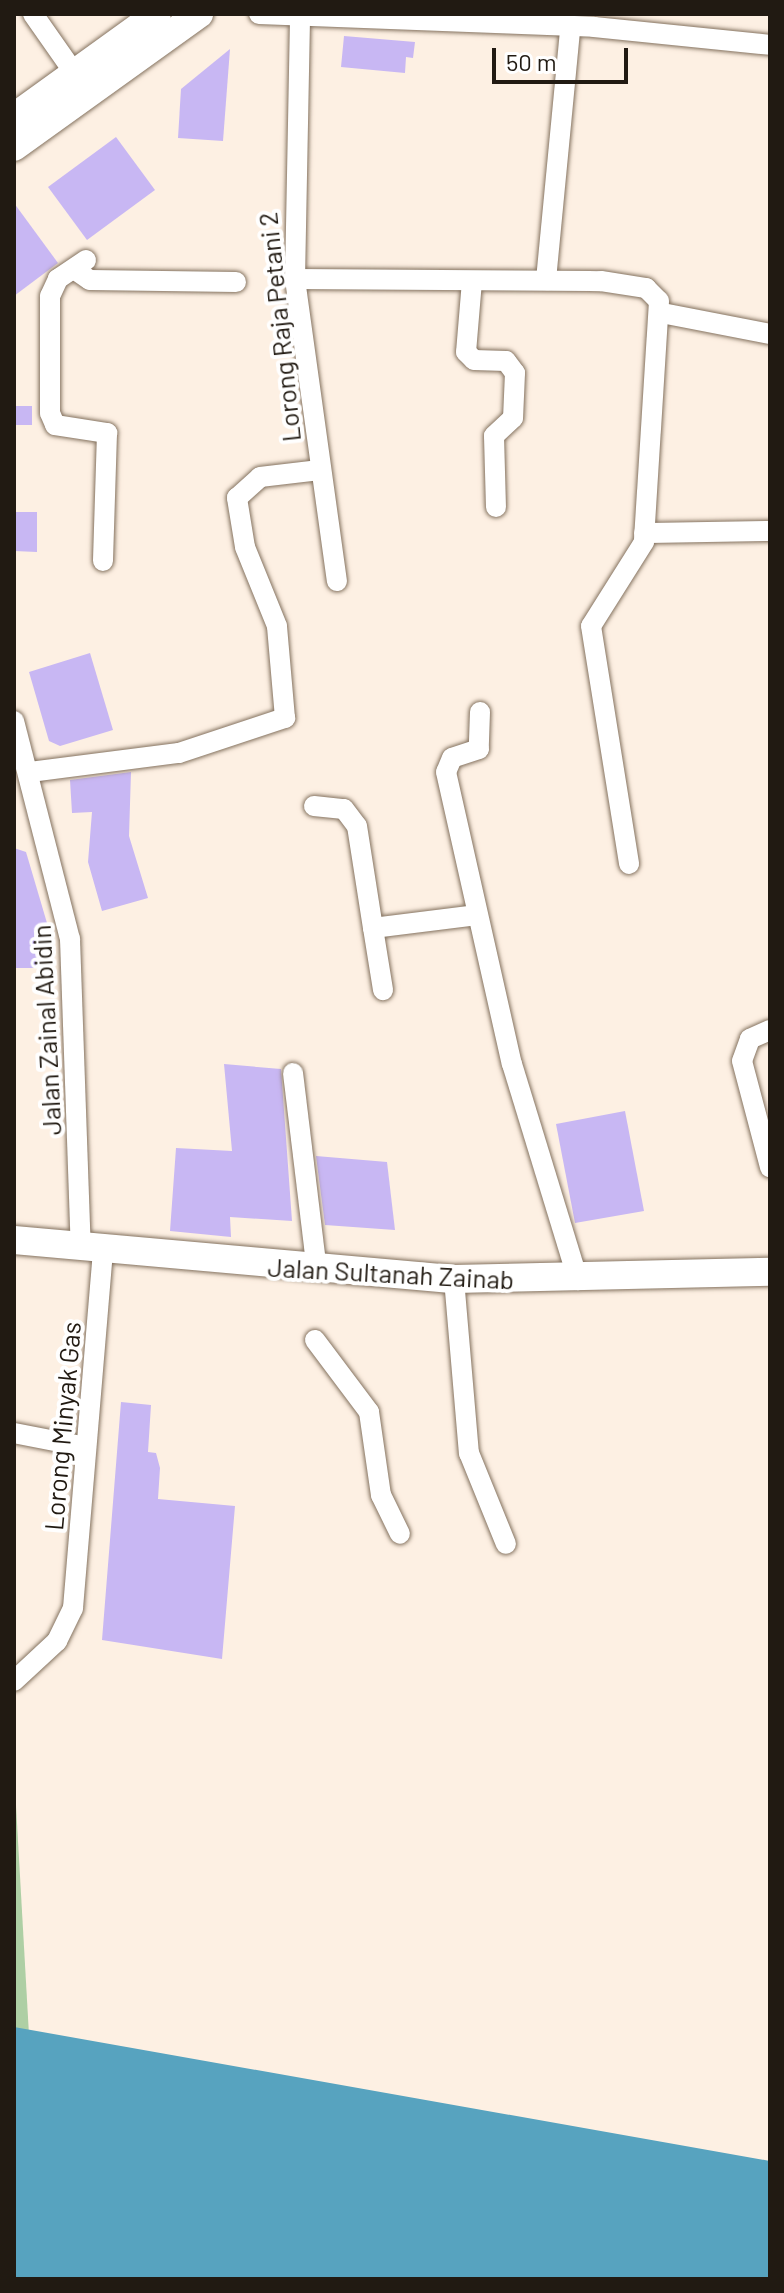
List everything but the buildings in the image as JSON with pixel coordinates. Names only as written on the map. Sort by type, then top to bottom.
[{"type":"main road","points":[[14,117],[157,14]]},
{"type":"main road","points":[[14,147],[199,14]]},
{"type":"main road","name":"Jalan Sultanah Zainab","points":[[14,1240],[317,1270],[454,1279],[578,1280],[770,1272]]},
{"type":"street","points":[[33,14],[75,74]]},
{"type":"street","points":[[259,14],[300,19],[570,29],[770,45]]},
{"type":"street","name":"Lorong Raja Petani 2","points":[[300,19],[295,279],[337,581]]},
{"type":"street","points":[[546,280],[570,29]]},
{"type":"street","points":[[103,561],[107,433],[55,425],[50,413],[50,296],[80,264],[90,280],[236,282]]},
{"type":"street","points":[[295,279],[546,280],[635,285],[653,294],[662,313],[640,558],[591,626],[629,864]]},
{"type":"street","points":[[472,281],[466,352],[474,360],[506,361],[515,373],[513,418],[493,441],[496,507]]},
{"type":"street","points":[[662,313],[770,334]]},
{"type":"street","points":[[30,772],[179,753],[255,734],[285,718],[277,626],[245,547],[237,498],[260,477],[320,470]]},
{"type":"street","points":[[644,533],[770,531]]},
{"type":"street","points":[[480,712],[479,749],[446,767],[477,915],[578,1280]]},
{"type":"street","name":"Jalan Zainal Abidin","points":[[14,721],[30,772],[70,939],[92,1248]]},
{"type":"street","points":[[314,806],[333,805],[352,816],[383,990]]},
{"type":"street","points":[[373,928],[477,915]]},
{"type":"street","points":[[770,1030],[750,1039],[742,1061],[770,1167]]},
{"type":"street","points":[[293,1073],[317,1270]]},
{"type":"street","name":"Lorong Minyak Gas","points":[[14,1681],[57,1641],[73,1608],[86,1447],[92,1248]]},
{"type":"street","points":[[454,1279],[469,1453],[506,1544]]},
{"type":"street","points":[[315,1340],[369,1412],[381,1495],[400,1534]]},
{"type":"street","points":[[14,1433],[86,1447]]},
{"type":"green space","points":[[14,1770],[29,2035],[14,2027]]},
{"type":"water","points":[[14,2027],[770,2161],[770,2279],[14,2279]]}]
